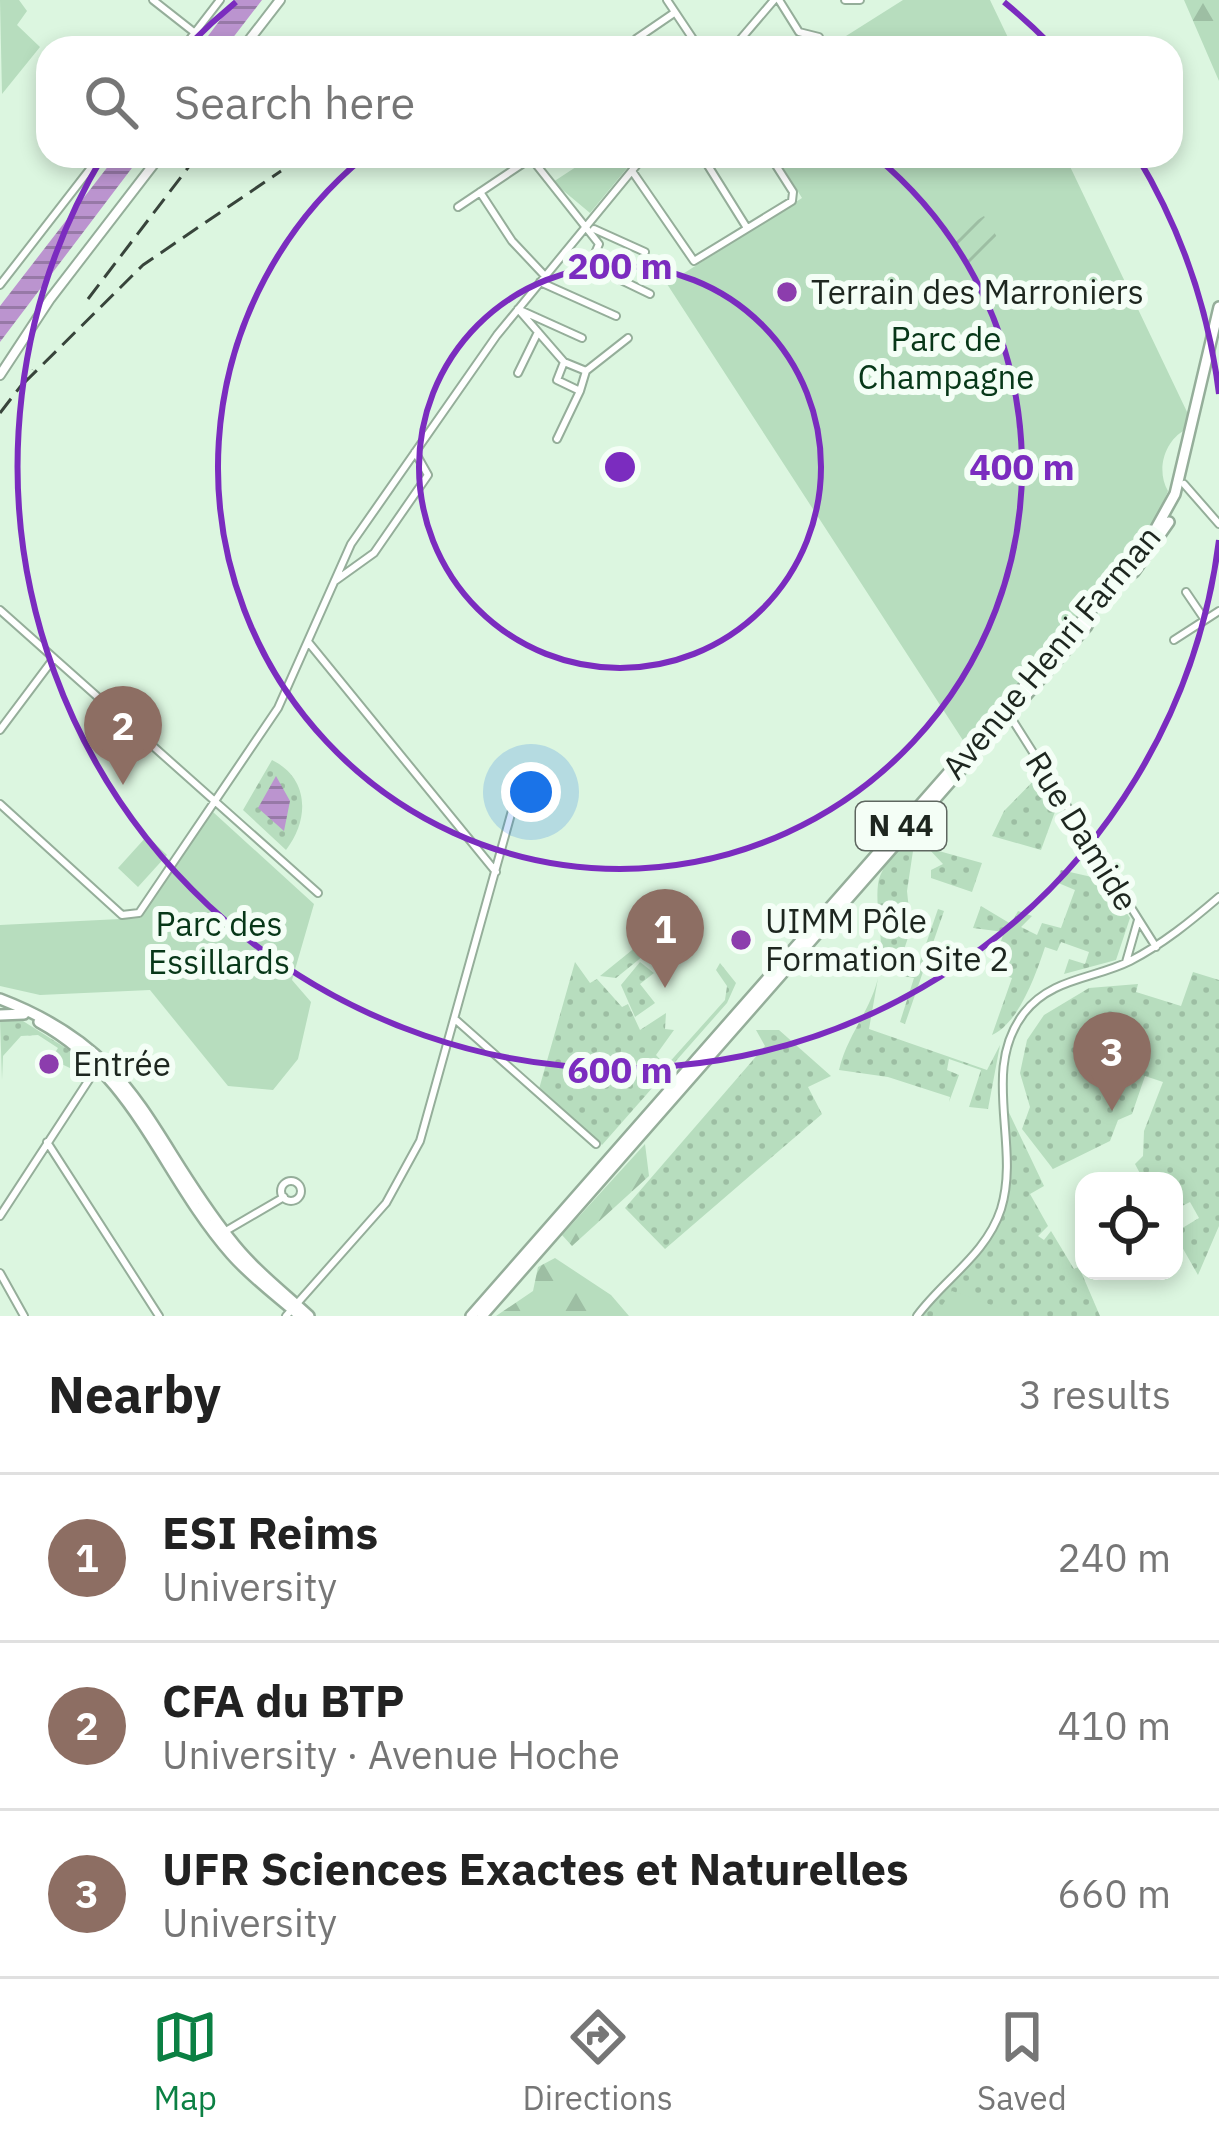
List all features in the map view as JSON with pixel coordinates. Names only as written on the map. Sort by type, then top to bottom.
[{"type":"main road","name":"Avenue Henri Farman","points":[[471,1316],[1130,568],[1167,514],[1219,307]]},
{"type":"main road","name":"N 44","points":[[1182,490],[1219,332]]},
{"type":"main road","name":"Avenue Henri Farman","points":[[482,1316],[1152,551],[1182,490]]},
{"type":"main road","points":[[0,999],[73,1034],[112,1067],[224,1232],[294,1311]]},
{"type":"main road","points":[[0,1015],[19,1012],[99,1065],[134,1103],[230,1252],[294,1311],[309,1316]]},
{"type":"street","points":[[153,0],[195,33]]},
{"type":"street","points":[[193,36],[220,0]]},
{"type":"street","points":[[252,36],[280,0]]},
{"type":"street","points":[[667,0],[691,36]]},
{"type":"street","points":[[744,36],[777,0],[799,32],[815,36]]},
{"type":"street","points":[[845,0],[860,0]]},
{"type":"street","points":[[640,36],[675,12]]},
{"type":"street","points":[[0,285],[91,168]]},
{"type":"street","points":[[0,375],[151,168]]},
{"type":"street","points":[[458,207],[516,168]]},
{"type":"street","points":[[539,168],[550,186],[590,225],[645,252]]},
{"type":"street","points":[[0,804],[122,915],[139,913],[278,708],[351,544],[518,309],[634,168]]},
{"type":"street","points":[[709,168],[747,228]]},
{"type":"street","points":[[632,171],[694,261],[794,197],[777,168]]},
{"type":"street","points":[[480,192],[543,279],[616,316]]},
{"type":"street","points":[[590,225],[599,244],[590,265]]},
{"type":"street","points":[[565,252],[650,294]]},
{"type":"street","points":[[518,309],[564,362],[586,371]]},
{"type":"street","points":[[518,309],[582,338]]},
{"type":"street","points":[[518,374],[538,332]]},
{"type":"street","points":[[557,439],[586,371],[628,338]]},
{"type":"street","points":[[564,362],[557,380],[580,391]]},
{"type":"street","points":[[334,581],[374,553],[428,475],[415,452]]},
{"type":"street","points":[[1182,490],[1219,524]]},
{"type":"street","points":[[1186,592],[1205,620]]},
{"type":"street","points":[[0,610],[318,892]]},
{"type":"street","points":[[1174,640],[1219,611]]},
{"type":"street","points":[[308,641],[496,872]]},
{"type":"street","points":[[0,730],[54,658]]},
{"type":"street","name":"Rue Damide","points":[[1009,714],[1156,946]]},
{"type":"street","points":[[294,1311],[386,1203],[408,1168],[453,1028],[523,771]]},
{"type":"street","points":[[917,1316],[940,1285],[971,1260],[999,1215],[1009,1170],[1003,1068],[1019,1020],[1051,990],[1126,963],[1219,897]]},
{"type":"street","points":[[1126,963],[1138,920]]},
{"type":"street","points":[[0,999],[19,1012]]},
{"type":"street","points":[[453,1028],[475,1034],[596,1144]]},
{"type":"street","points":[[453,1028],[475,1034]]},
{"type":"street","points":[[0,1216],[99,1065]]},
{"type":"street","points":[[47,1142],[159,1316]]},
{"type":"street","points":[[224,1232],[284,1197]]},
{"type":"street","points":[[0,1273],[24,1316]]},
{"type":"green space","points":[[0,0],[19,0],[27,11],[17,25],[36,43],[36,52],[2,94]]},
{"type":"green space","points":[[903,0],[990,0],[1007,36],[846,36]]},
{"type":"green space","points":[[1184,0],[1219,0],[1219,81]]},
{"type":"green space","points":[[574,168],[627,168],[590,213],[553,182]]},
{"type":"green space","name":"Parc de Champagne","points":[[783,168],[1071,168],[1188,414],[1185,430],[1164,457],[1168,491],[1151,531],[966,745],[667,284],[802,198]]},
{"type":"green space","points":[[984,216],[1005,250],[972,270],[951,236]]},
{"type":"green space","points":[[272,760],[293,777],[302,800],[299,825],[286,850],[243,810]]},
{"type":"green space","points":[[1044,770],[1050,793],[1060,798],[1041,850],[992,836],[1004,811]]},
{"type":"green space","points":[[938,809],[945,812],[943,818],[913,851],[907,891],[911,929],[898,967],[916,973],[938,909],[944,911],[905,1024],[900,1022],[914,978],[881,972],[878,884],[893,854]]},
{"type":"green space","name":"Parc des Essillards","points":[[213,812],[314,904],[292,980],[311,1002],[298,1059],[273,1090],[228,1086],[150,990],[40,995],[0,986],[0,925],[140,918]]},
{"type":"green space","points":[[147,836],[167,855],[138,887],[118,868]]},
{"type":"green space","points":[[928,848],[982,863],[972,892],[931,878],[931,870],[943,864]]},
{"type":"green space","points":[[1061,870],[1105,880],[1130,918],[1116,960],[1064,974],[1069,959],[1085,964],[1089,952],[1061,942],[1057,951],[1045,947],[1018,1009],[992,1035],[1012,978],[991,971],[1004,932],[973,928],[981,906],[1011,924],[1018,911],[1032,916],[1021,927],[1037,935],[1042,923],[1061,928],[1075,890],[1056,882]]},
{"type":"green space","points":[[663,925],[657,938],[667,952],[658,959],[648,952],[616,978],[600,976]]},
{"type":"green space","points":[[575,962],[590,983],[597,979],[622,1007],[628,1004],[640,1030],[666,1013],[665,1029],[674,1030],[656,1055],[666,1066],[725,1000],[727,986],[716,970],[720,963],[736,983],[727,1003],[602,1145],[539,1089]]},
{"type":"green space","points":[[640,962],[654,973],[640,984],[655,1003],[635,1017],[621,985]]},
{"type":"green space","points":[[1193,972],[1219,980],[1219,1226],[1198,1275],[1183,1249],[1183,1228],[1199,1218],[1190,1202],[1183,1206],[1183,1172],[1139,1172],[1135,1164],[1143,1156],[1144,1131],[1163,1082],[1145,1076],[1132,1114],[1118,1120],[1110,1141],[1053,1169],[1022,1129],[1030,1107],[1020,1073],[1027,1040],[1044,1015],[1089,988],[1138,984],[1136,992],[1181,1006]]},
{"type":"green space","points":[[878,978],[869,1029],[987,1070],[1000,1045],[988,1109],[969,1107],[981,1070],[949,1059],[947,1070],[959,1075],[949,1102],[950,1097],[888,1077],[839,1070]]},
{"type":"green space","points":[[0,1020],[23,1021],[80,1057],[72,1069],[51,1059],[58,1048],[38,1035],[21,1036],[3,1056],[2,1080]]},
{"type":"green space","points":[[756,1030],[779,1030],[831,1076],[808,1087],[822,1114],[665,1249],[625,1208],[765,1046]]},
{"type":"green space","points":[[1003,1100],[1044,1186],[1030,1194],[1048,1226],[1038,1236],[1044,1240],[1051,1231],[1075,1269],[1075,1280],[1085,1280],[1100,1316],[917,1316],[983,1241],[994,1221],[1003,1174]]},
{"type":"green space","points":[[645,1144],[649,1176],[572,1246],[562,1235]]},
{"type":"green space","points":[[555,1258],[611,1295],[629,1316],[496,1316],[533,1291],[538,1267]]},
{"type":"green space","points":[[952,1291],[1022,1316],[935,1316]]},
{"type":"shaded area","points":[[235,0],[262,0],[234,36],[208,36]]},
{"type":"shaded area","points":[[107,168],[132,168],[0,342],[0,306]]},
{"type":"shaded area","points":[[276,776],[290,801],[284,831],[258,808]]},
{"type":"railway","points":[[88,299],[188,168]]},
{"type":"railway","points":[[24,383],[143,265],[281,171]]},
{"type":"railway","points":[[0,413],[33,370]]},
{"type":"place","name":"Terrain des Marroniers","points":[[787,292]]},
{"type":"place","name":"CFA du BTP","points":[[123,785]]},
{"type":"place","name":"UIMM Pôle Formation Site 2","points":[[741,940]]},
{"type":"place","name":"ESI Reims","points":[[665,988]]},
{"type":"place","name":"Entrée","points":[[49,1064]]},
{"type":"place","name":"UFR Sciences Exactes et Naturelles","points":[[1112,1111]]}]
